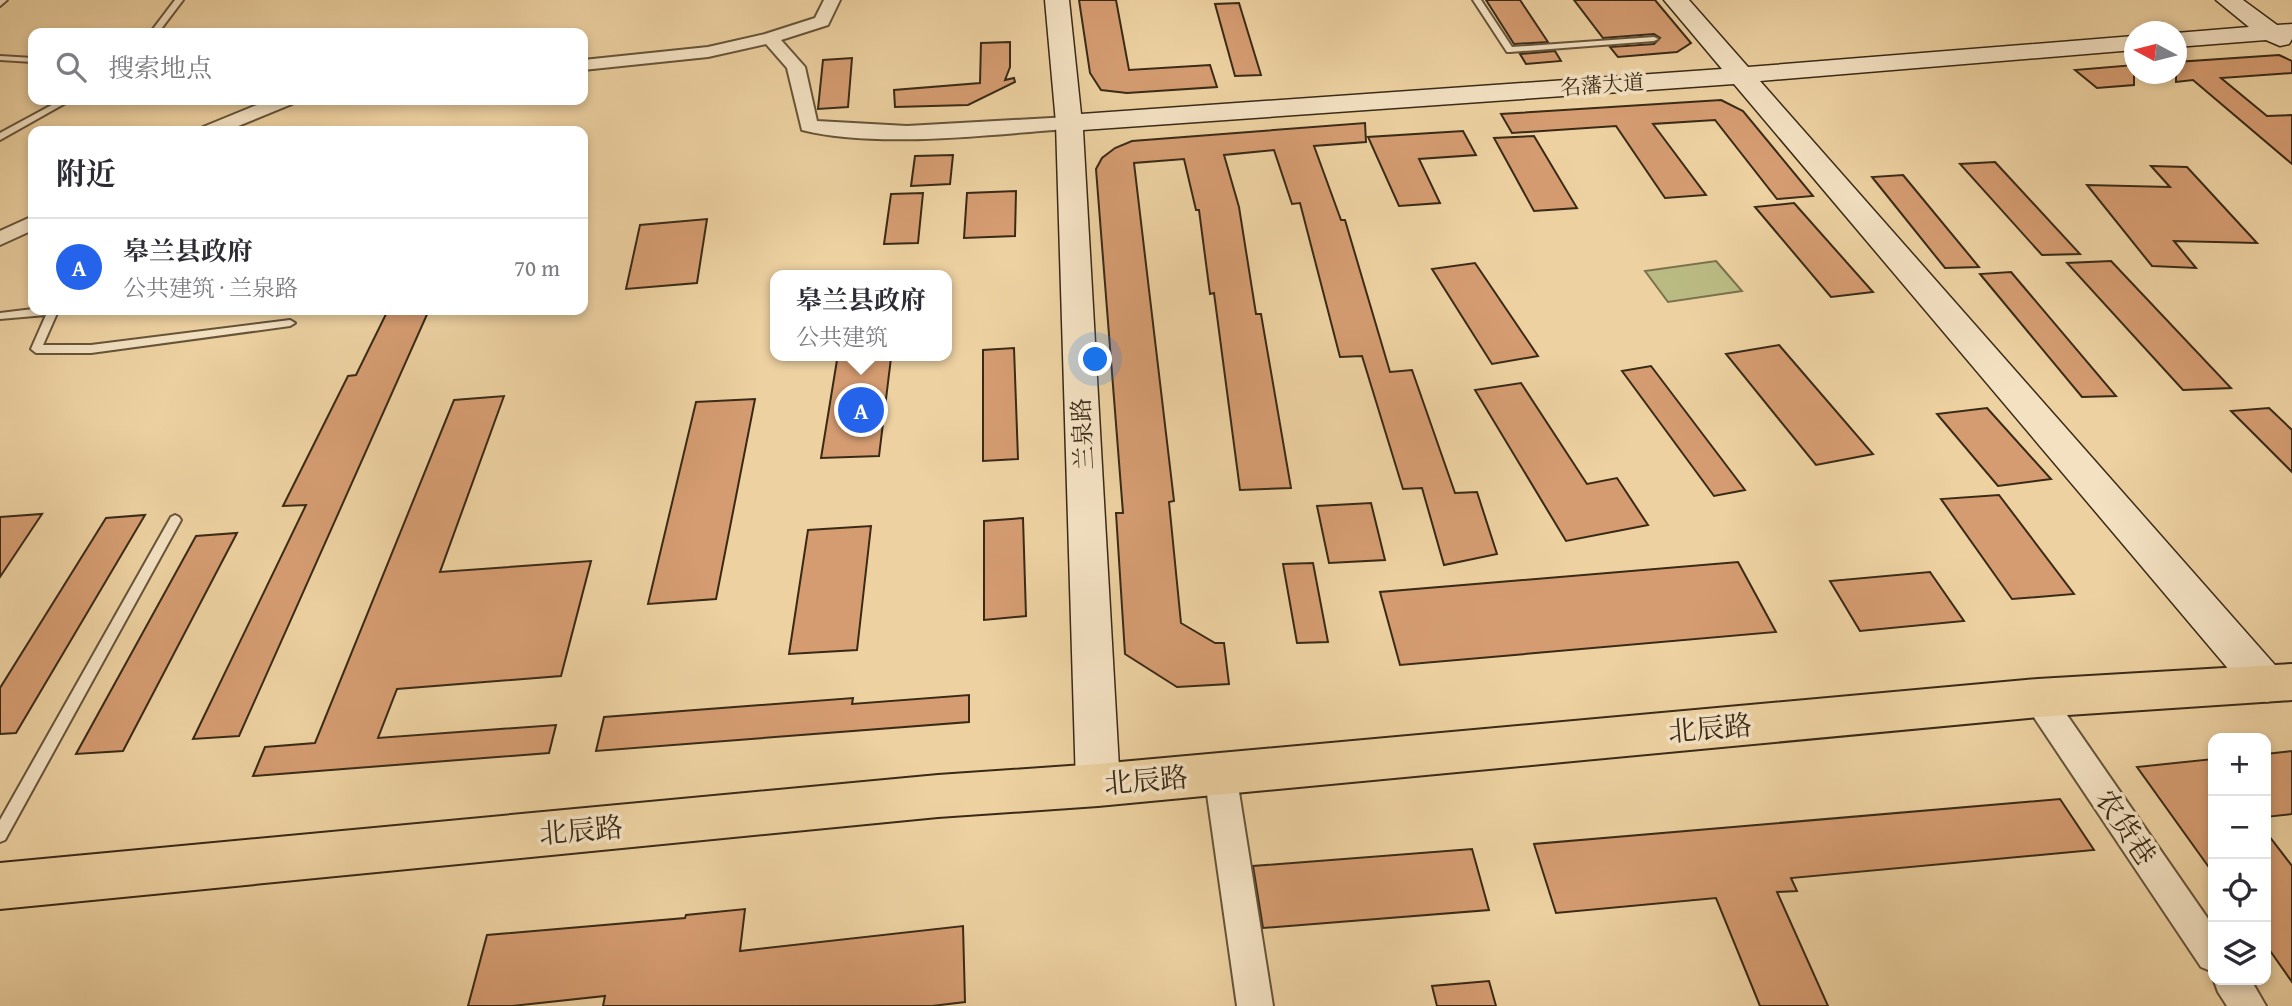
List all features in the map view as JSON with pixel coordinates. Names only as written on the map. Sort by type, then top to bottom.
[{"type":"main road","name":"北辰路","points":[[0,886],[938,796],[1098,785],[2038,698],[2279,684]]},
{"type":"street","points":[[588,64],[708,52],[770,38],[822,21],[832,0]]},
{"type":"street","name":"兰泉路","points":[[1057,0],[1069,122],[1098,785]]},
{"type":"street","points":[[1676,0],[2279,684]]},
{"type":"street","points":[[2228,0],[2281,31],[2292,47]]},
{"type":"street","points":[[2187,39],[2281,31]]},
{"type":"street","points":[[770,38],[796,66],[809,126],[855,132],[904,134],[1069,122]]},
{"type":"street","name":"名藩大道","points":[[1069,122],[1742,76],[2124,44]]},
{"type":"street","points":[[222,126],[273,105]]},
{"type":"street","points":[[0,239],[28,225]]},
{"type":"street","name":"农货巷","points":[[2038,698],[2208,949]]},
{"type":"street","points":[[1220,774],[1255,1006]]},
{"type":"street","points":[[2233,985],[2248,1006]]},
{"type":"lane","points":[[158,28],[179,0]]},
{"type":"lane","points":[[1477,0],[1510,50],[1654,39]]},
{"type":"lane","points":[[0,58],[28,60]]},
{"type":"lane","points":[[0,137],[58,105]]},
{"type":"lane","points":[[0,316],[28,313]]},
{"type":"lane","points":[[51,315],[36,349],[91,349],[290,323]]},
{"type":"lane","points":[[0,835],[175,520]]},
{"type":"green space","points":[[1716,261],[1742,291],[1668,302],[1645,271]]},
{"type":"building","points":[[1079,0],[1116,0],[1129,70],[1210,65],[1217,87],[1127,93],[1101,90],[1090,73]]},
{"type":"building","points":[[1486,0],[1520,0],[1548,42],[1514,44]]},
{"type":"building","points":[[1574,0],[1655,0],[1691,43],[1677,52],[1618,57],[1610,47],[1654,44],[1660,38],[1654,34],[1603,38]]},
{"type":"building","points":[[1239,3],[1261,75],[1235,76],[1215,4]]},
{"type":"building","points":[[1010,42],[1010,67],[1005,80],[1014,78],[1015,82],[968,105],[895,107],[894,90],[980,83],[981,43]]},
{"type":"building","points":[[1555,51],[1561,61],[1526,64],[1520,54]]},
{"type":"building","points":[[2279,55],[2292,61],[2292,73],[2221,78],[2267,116],[2292,115],[2292,164],[2193,80],[2187,81],[2187,61]]},
{"type":"building","points":[[852,58],[848,107],[818,109],[823,60]]},
{"type":"building","points":[[2124,66],[2124,84],[2134,85],[2097,88],[2075,70]]},
{"type":"building","points":[[1721,100],[1743,111],[1813,196],[1777,199],[1715,120],[1653,124],[1706,195],[1665,198],[1616,126],[1512,133],[1501,114]]},
{"type":"building","points":[[1365,123],[1366,142],[1314,146],[1341,220],[1345,220],[1390,372],[1412,370],[1455,493],[1477,492],[1497,554],[1444,565],[1422,488],[1403,489],[1362,356],[1340,357],[1300,203],[1292,204],[1274,150],[1224,155],[1239,207],[1256,314],[1261,314],[1291,488],[1240,490],[1214,293],[1210,294],[1199,210],[1196,210],[1184,159],[1134,163],[1174,501],[1169,502],[1181,623],[1215,643],[1224,643],[1229,684],[1177,687],[1125,654],[1116,513],[1123,513],[1096,169],[1102,158],[1115,148],[1132,141]]},
{"type":"building","points":[[1463,131],[1476,155],[1419,159],[1440,203],[1399,206],[1368,137]]},
{"type":"building","points":[[1534,136],[1577,208],[1534,211],[1494,138]]},
{"type":"building","points":[[953,155],[950,184],[911,186],[915,156]]},
{"type":"building","points":[[1995,162],[2080,254],[2042,255],[1960,164]]},
{"type":"building","points":[[2151,166],[2187,167],[2257,243],[2174,241],[2196,268],[2152,266],[2087,185],[2170,187]]},
{"type":"building","points":[[1903,175],[1979,267],[1945,268],[1872,177]]},
{"type":"building","points":[[1016,191],[1015,236],[964,238],[967,193]]},
{"type":"building","points":[[923,193],[918,243],[884,244],[891,194]]},
{"type":"building","points":[[1794,203],[1873,292],[1831,297],[1755,207]]},
{"type":"building","points":[[707,219],[697,283],[626,289],[640,225]]},
{"type":"building","points":[[2111,261],[2231,388],[2183,390],[2067,263]]},
{"type":"building","points":[[1475,263],[1538,356],[1492,364],[1432,269]]},
{"type":"building","points":[[2011,272],[2116,396],[2082,397],[1980,274]]},
{"type":"building","points":[[386,315],[427,315],[239,736],[193,739],[306,505],[283,506],[348,376],[356,375]]},
{"type":"building","points":[[1779,345],[1873,454],[1816,465],[1726,354]]},
{"type":"building","points":[[1014,348],[1018,459],[983,461],[983,350]]},
{"type":"building","points":[[837,361],[891,361],[879,456],[821,458]]},
{"type":"building","points":[[1651,366],[1745,490],[1714,496],[1622,371]]},
{"type":"building","points":[[1521,383],[1587,484],[1617,478],[1648,525],[1566,541],[1475,390]]},
{"type":"building","points":[[504,396],[440,572],[591,561],[561,676],[397,689],[378,738],[556,725],[549,753],[253,776],[265,747],[315,743],[454,400]]},
{"type":"building","points":[[755,399],[716,599],[648,604],[696,402]]},
{"type":"building","points":[[1987,408],[2051,479],[1998,486],[1937,414]]},
{"type":"building","points":[[2269,408],[2292,430],[2292,472],[2231,411]]},
{"type":"building","points":[[1999,495],[2074,594],[2012,599],[1941,499]]},
{"type":"building","points":[[1371,503],[1385,560],[1329,563],[1317,506]]},
{"type":"building","points":[[42,514],[0,577],[0,517]]},
{"type":"building","points":[[145,515],[16,733],[0,734],[0,688],[106,518]]},
{"type":"building","points":[[1023,518],[1026,616],[984,620],[984,521]]},
{"type":"building","points":[[871,526],[857,650],[789,654],[808,530]]},
{"type":"building","points":[[237,533],[123,751],[76,754],[196,536]]},
{"type":"building","points":[[1738,562],[1776,632],[1400,665],[1380,592]]},
{"type":"building","points":[[1313,563],[1328,642],[1297,643],[1283,564]]},
{"type":"building","points":[[1930,572],[1964,621],[1860,631],[1830,581]]},
{"type":"building","points":[[969,695],[969,722],[596,751],[604,717],[853,698],[852,704]]},
{"type":"building","points":[[2292,751],[2292,814],[2271,816],[2271,753]]},
{"type":"building","points":[[2208,760],[2208,866],[2137,767]]},
{"type":"building","points":[[2060,799],[2094,850],[1791,878],[1797,891],[1777,892],[1828,1006],[1760,1006],[1716,898],[1556,913],[1534,844]]},
{"type":"building","points":[[2271,839],[2292,866],[2292,982],[2271,952]]},
{"type":"building","points":[[1472,849],[1489,910],[1263,928],[1253,866]]},
{"type":"building","points":[[745,909],[740,951],[963,926],[965,1002],[932,1006],[603,1006],[605,996],[512,1006],[468,1006],[487,935],[685,918],[686,915]]},
{"type":"building","points":[[1489,981],[1496,1006],[1437,1006],[1432,986]]},
{"type":"place","name":"皋兰县政府","points":[[861,410]]}]
